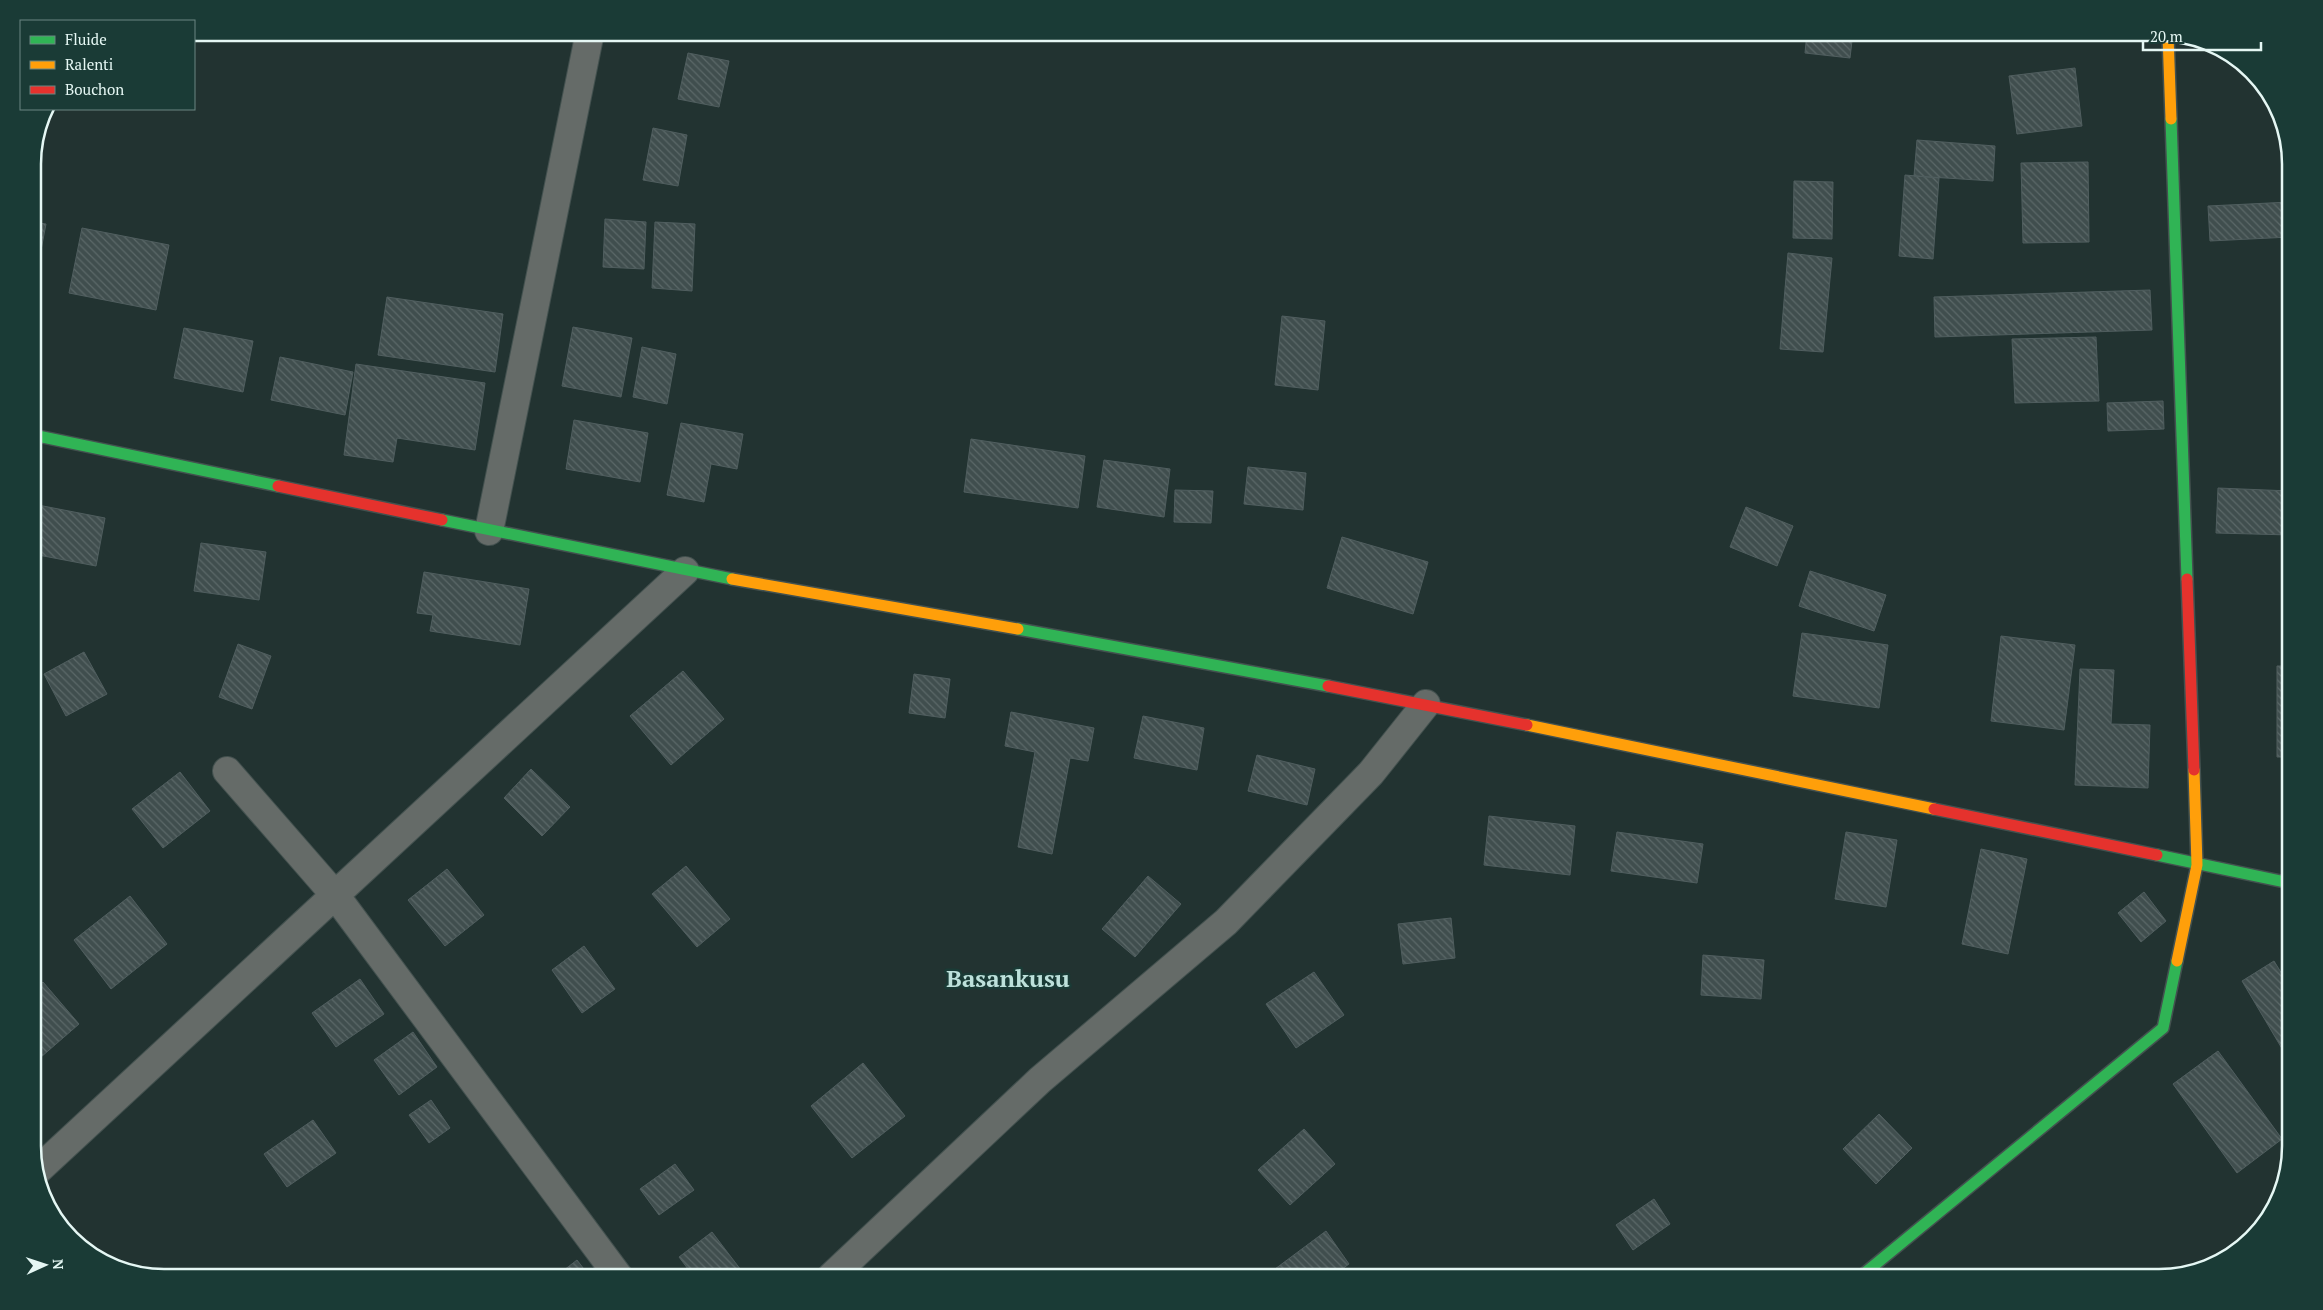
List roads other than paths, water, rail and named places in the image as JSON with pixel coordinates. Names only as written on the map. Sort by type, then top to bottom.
[{"type":"street","points":[[489,531],[588,41]]},
{"type":"street","points":[[1871,1269],[2163,1028],[2197,866],[2168,42]]},
{"type":"street","points":[[42,437],[686,571],[1085,641],[1426,704],[2197,866],[2282,881]]},
{"type":"street","points":[[43,1165],[686,571]]},
{"type":"street","points":[[840,1269],[1040,1080],[1226,922],[1372,773],[1426,704]]},
{"type":"street","points":[[227,771],[335,895],[612,1269]]},
{"type":"district","name":"Basankusu","points":[[1008,979]]}]
